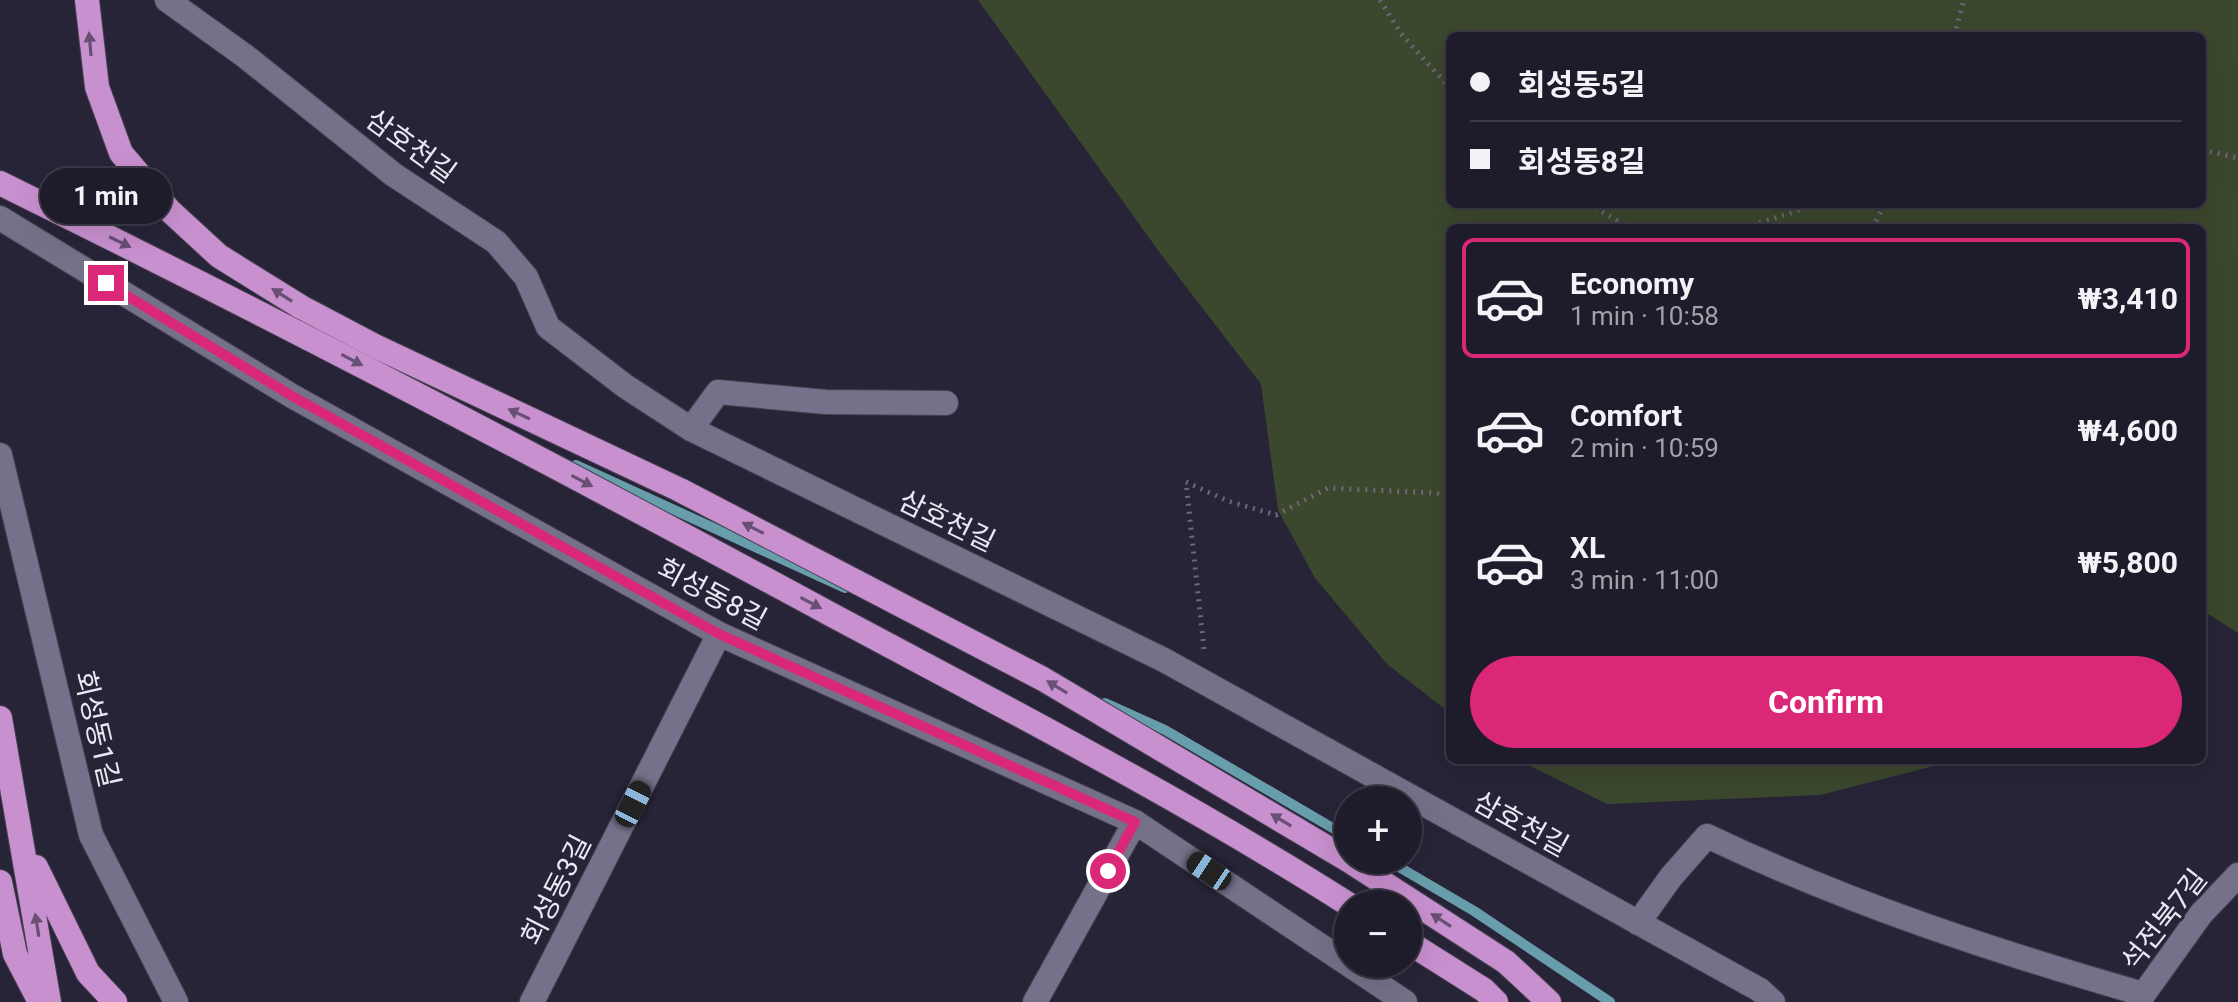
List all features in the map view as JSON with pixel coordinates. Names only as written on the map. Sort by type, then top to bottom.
[{"type":"highway","points":[[87,0],[97,87],[121,153],[169,210],[219,256],[301,307],[680,490],[1043,679],[1334,852]]},
{"type":"highway","points":[[0,183],[288,327],[690,538],[1227,827],[1334,895]]},
{"type":"highway","points":[[0,718],[49,1002]]},
{"type":"highway","points":[[24,844],[88,973],[115,1002]]},
{"type":"highway","points":[[1370,874],[1506,962],[1549,1002]]},
{"type":"highway","points":[[0,882],[15,954]]},
{"type":"highway","points":[[0,926],[40,1002]]},
{"type":"highway","points":[[1422,951],[1490,996]]},
{"type":"street","name":"삼호천길","points":[[167,0],[245,56],[394,175],[496,242],[526,277],[548,327],[625,386],[691,429],[1206,683],[1760,990],[1773,1002]]},
{"type":"street","name":"회성동8길","points":[[0,218],[292,396],[719,634],[1135,822],[1405,1002]]},
{"type":"street","points":[[691,429],[718,392],[826,402],[946,403]]},
{"type":"street","name":"회성동1길","points":[[0,455],[91,835],[176,1002]]},
{"type":"street","name":"회성동3길","points":[[532,1002],[719,634]]},
{"type":"street","points":[[1035,1002],[1135,822]]},
{"type":"street","points":[[1638,923],[1671,877],[1707,836],[1799,880],[1989,950],[2140,998]]},
{"type":"street","name":"석전북7길","points":[[2140,998],[2201,914],[2238,875]]},
{"type":"path","points":[[1380,0],[1402,35],[1446,84]]},
{"type":"path","points":[[1955,32],[1964,0]]},
{"type":"path","points":[[2206,151],[2238,158]]},
{"type":"path","points":[[1595,208],[1624,224]]},
{"type":"path","points":[[1756,224],[1806,208]]},
{"type":"path","points":[[1206,683],[1202,607],[1186,482],[1228,501],[1276,515],[1328,488],[1436,493],[1446,497]]},
{"type":"green space","points":[[978,0],[2238,0],[2238,633],[2206,613],[2206,224],[1446,224],[1446,710],[1387,664],[1315,578],[1278,510],[1261,384],[1160,253]]},
{"type":"green space","points":[[1526,764],[1941,764],[1820,795],[1607,804]]},
{"type":"waterway","points":[[576,465],[845,588]]},
{"type":"waterway","points":[[1105,703],[1165,730],[1334,829]]},
{"type":"waterway","points":[[1411,874],[1474,911],[1610,1002]]},
{"type":"route","points":[[106,283],[292,396],[719,634],[1135,822],[1108,871]]}]
